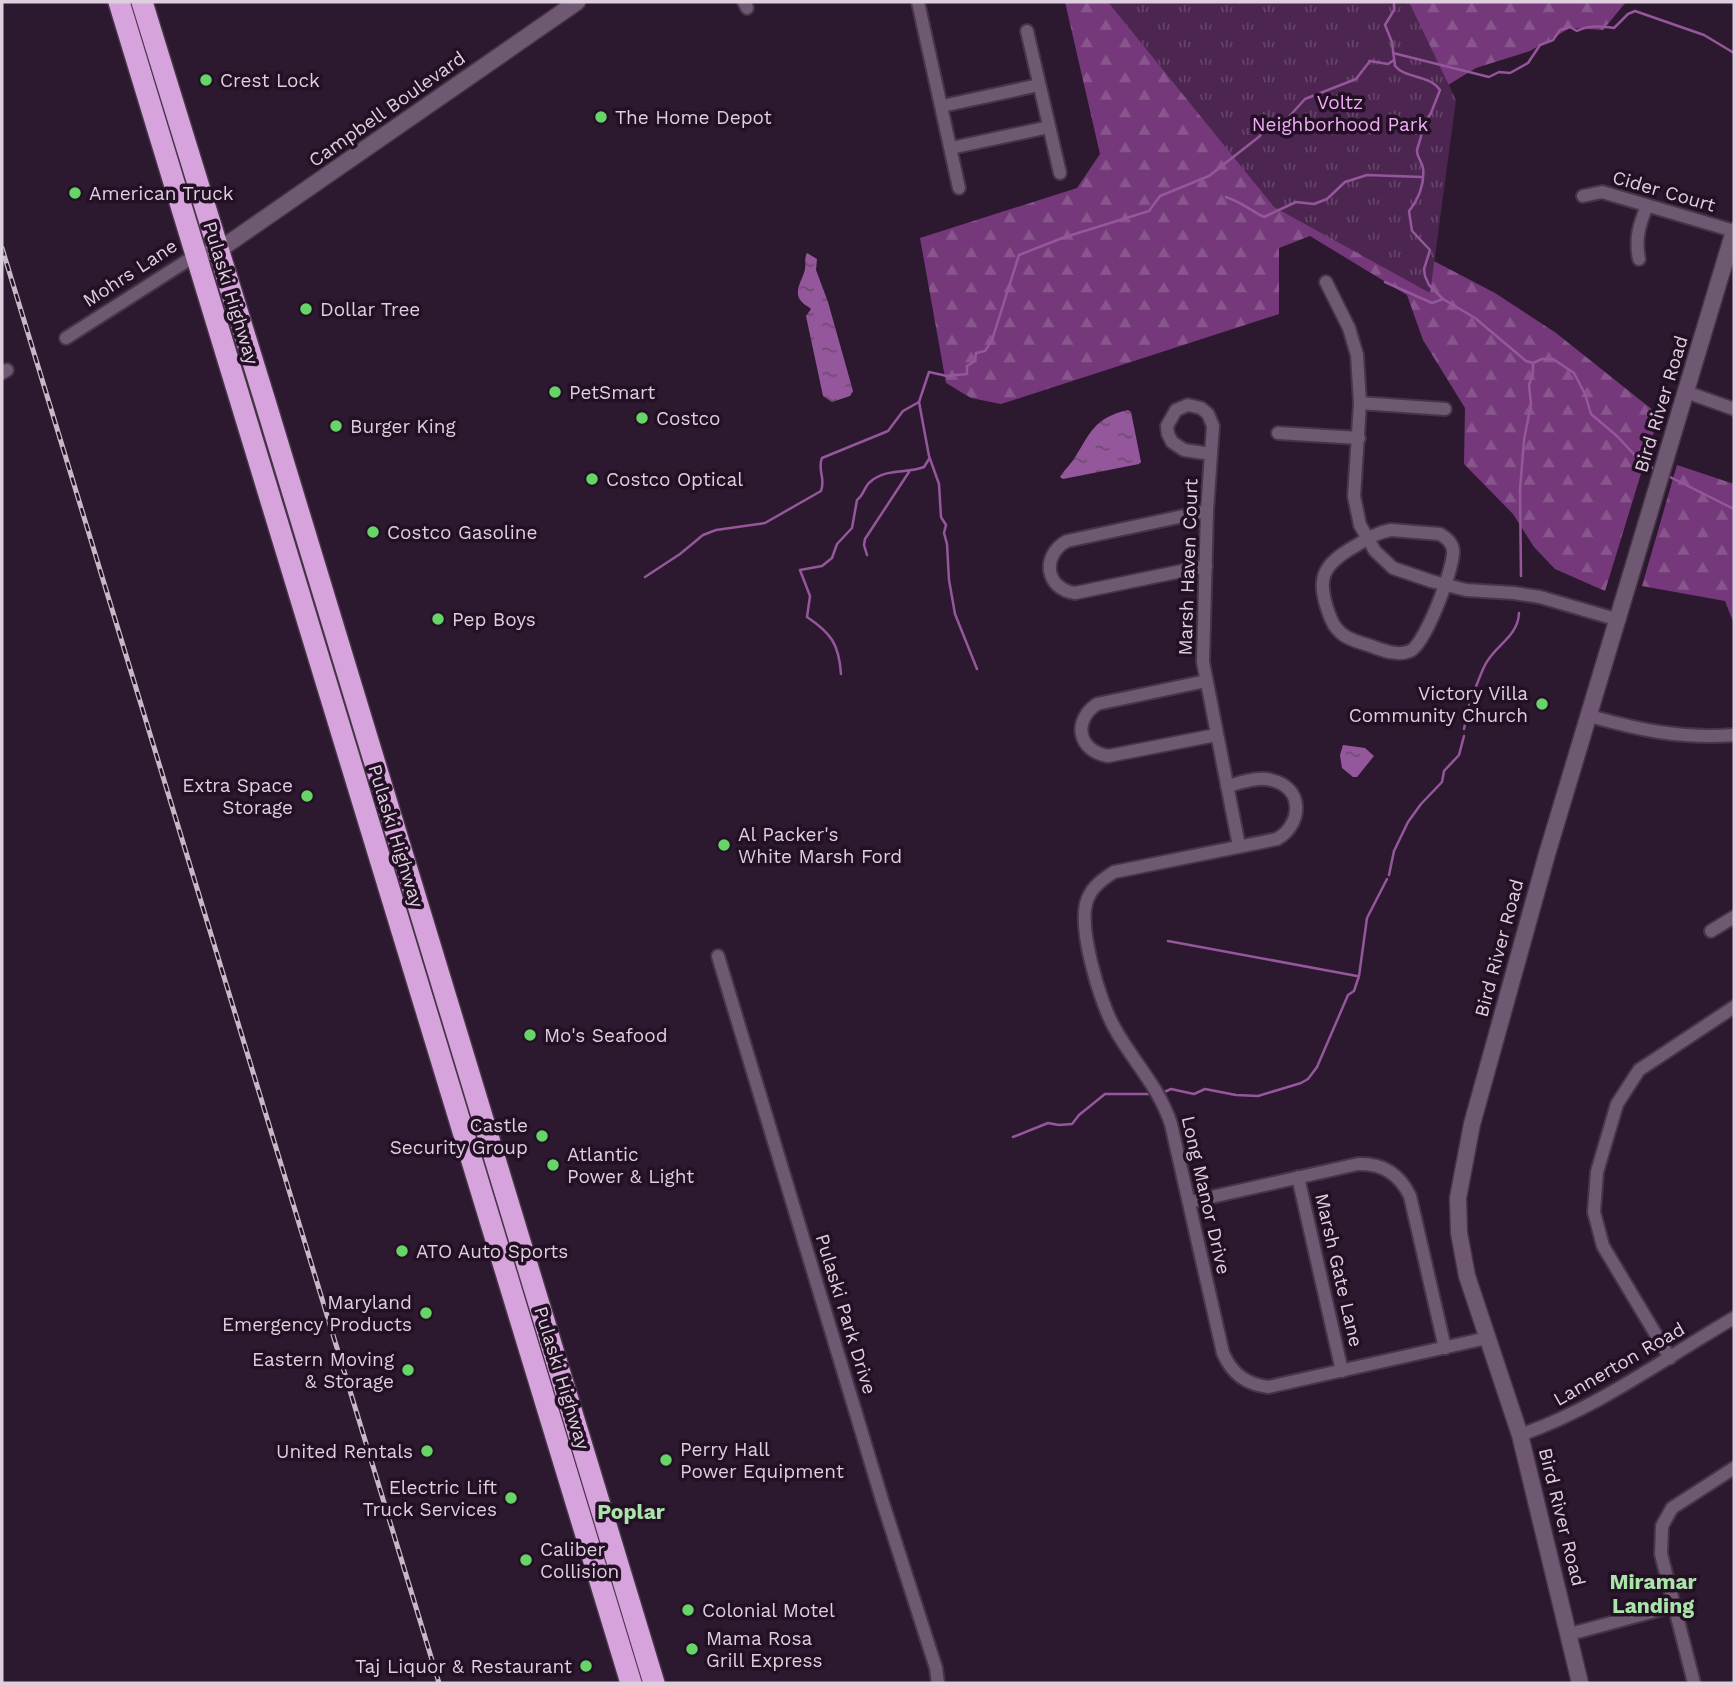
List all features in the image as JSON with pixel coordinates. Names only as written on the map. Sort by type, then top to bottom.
[{"type":"highway","name":"Pulaski Highway","points":[[119,2],[631,1683]]},
{"type":"highway","name":"Pulaski Highway","points":[[142,2],[654,1683]]},
{"type":"street","name":"Campbell Boulevard","points":[[219,250],[577,2]]},
{"type":"street","points":[[918,2],[959,188]]},
{"type":"street","points":[[1027,31],[1060,173]]},
{"type":"street","points":[[942,106],[1039,85]]},
{"type":"street","points":[[951,148],[1049,127]]},
{"type":"street","name":"Cider Court","points":[[1583,195],[1602,192],[1734,231]]},
{"type":"street","points":[[1639,259],[1636,244],[1638,227],[1647,206]]},
{"type":"street","name":"Bird River Road","points":[[1580,1683],[1520,1435],[1467,1276],[1458,1216],[1461,1176],[1472,1124],[1541,874],[1734,231]]},
{"type":"street","name":"Mohrs Lane","points":[[66,338],[196,255],[219,250]]},
{"type":"street","points":[[1326,282],[1355,343],[1360,403],[1353,496],[1356,513],[1367,539],[1384,562],[1393,568],[1444,585],[1466,590],[1540,597],[1619,620]]},
{"type":"street","points":[[1686,392],[1734,409]]},
{"type":"street","points":[[1360,403],[1445,409]]},
{"type":"street","name":"Marsh Haven Court","points":[[1211,454],[1184,450],[1172,442],[1167,426],[1176,410],[1192,405],[1208,414],[1213,426],[1203,644],[1206,681],[1239,846]]},
{"type":"street","points":[[1278,433],[1359,439]]},
{"type":"street","points":[[1206,566],[1076,593],[1065,591],[1056,585],[1049,566],[1054,551],[1067,541],[1207,512]]},
{"type":"street","points":[[1391,530],[1440,534],[1447,538],[1453,552],[1450,569],[1424,636],[1410,651],[1394,653],[1347,639],[1340,633],[1331,617],[1323,591],[1323,579],[1329,563],[1367,539],[1382,531],[1391,530]]},
{"type":"street","points":[[1206,681],[1097,704],[1084,716],[1082,734],[1091,750],[1108,756],[1216,735]]},
{"type":"street","points":[[1590,716],[1656,733],[1716,737],[1734,735]]},
{"type":"street","name":"Long Manor Drive","points":[[1227,786],[1261,779],[1273,780],[1288,788],[1296,803],[1294,821],[1284,835],[1277,839],[1114,872],[1094,888],[1084,911],[1084,923],[1102,1002],[1116,1031],[1164,1104],[1223,1353],[1233,1371],[1249,1382],[1268,1387],[1487,1338]]},
{"type":"street","points":[[1711,931],[1734,917]]},
{"type":"street","name":"Pulaski Park Drive","points":[[718,956],[883,1503],[936,1668],[938,1683]]},
{"type":"street","points":[[1670,1358],[1603,1246],[1594,1212],[1597,1172],[1617,1104],[1639,1070],[1734,1007]]},
{"type":"street","points":[[1189,1202],[1365,1163],[1385,1168],[1400,1180],[1410,1196],[1445,1348]]},
{"type":"street","name":"Marsh Gate Lane","points":[[1298,1177],[1342,1371]]},
{"type":"street","name":"Lannerton Road","points":[[1520,1435],[1572,1415],[1734,1318]]},
{"type":"street","points":[[1694,1683],[1661,1555],[1662,1526],[1672,1508],[1734,1468]]},
{"type":"street","points":[[1570,1634],[1674,1606]]},
{"type":"green space","points":[[1065,2],[1626,2],[1603,30],[1570,28],[1530,51],[1476,68],[1443,88],[1430,259],[1495,293],[1556,333],[1659,415],[1605,591],[1555,569],[1534,547],[1513,514],[1464,464],[1465,408],[1423,340],[1407,295],[1310,236],[1279,248],[1279,314],[1001,404],[971,398],[946,383],[920,238],[1077,188],[1100,154]]},
{"type":"green space","name":"Voltz Neighborhood Park","points":[[1108,2],[1409,2],[1456,100],[1430,293],[1274,207]]},
{"type":"green space","points":[[1677,465],[1734,484],[1734,624],[1725,601],[1642,586]]},
{"type":"water","points":[[807,253],[817,259],[816,270],[828,302],[853,391],[850,396],[832,402],[823,396],[806,316],[811,309],[803,303],[798,294]]},
{"type":"water","points":[[1128,410],[1131,412],[1141,462],[1139,464],[1063,479],[1060,477],[1100,422]]},
{"type":"water","points":[[1343,745],[1365,748],[1374,756],[1357,777],[1342,768],[1340,755]]},
{"type":"waterway","points":[[1394,2],[1394,10],[1385,25],[1392,42],[1395,66],[1405,73],[1429,81],[1440,90],[1421,129],[1417,151],[1423,168],[1423,180],[1418,197],[1409,211],[1412,231],[1430,250],[1424,269],[1429,285],[1443,299],[1475,318],[1526,361],[1533,363],[1542,359],[1553,359],[1574,373],[1585,394],[1591,414],[1617,436],[1642,463],[1657,470]]},
{"type":"waterway","points":[[1393,53],[1489,77],[1499,72],[1510,73],[1528,63],[1540,45],[1553,40],[1560,30],[1570,27],[1577,31],[1595,26],[1614,28],[1635,11],[1704,35],[1734,53]]},
{"type":"waterway","points":[[977,669],[955,614],[944,533],[946,525],[941,517],[939,484],[929,456],[919,402],[929,372],[947,376],[967,374],[967,366],[975,361],[976,353],[985,351],[992,340],[1019,255],[1065,237],[1149,211],[1160,196],[1209,176],[1260,136],[1263,129],[1286,120],[1305,99],[1356,79],[1370,61],[1388,64],[1394,60]]},
{"type":"waterway","points":[[1226,197],[1264,217],[1296,202],[1314,204],[1327,199],[1345,182],[1367,175],[1422,177]]},
{"type":"waterway","points":[[1385,282],[1432,303],[1443,299]]},
{"type":"waterway","points":[[1521,576],[1520,490],[1524,440],[1531,404],[1529,385],[1533,363]]},
{"type":"waterway","points":[[645,577],[703,535],[716,530],[765,523],[821,491],[822,458],[888,431],[903,411],[919,402]]},
{"type":"waterway","points":[[841,674],[832,640],[807,617],[810,596],[800,570],[822,566],[832,558],[837,544],[852,528],[857,500],[870,482],[889,473],[924,467],[929,459]]},
{"type":"waterway","points":[[867,555],[865,539],[909,472]]},
{"type":"waterway","points":[[1670,477],[1734,509]]},
{"type":"waterway","points":[[1472,697],[1485,665],[1515,628],[1519,613]]},
{"type":"waterway","points":[[1464,729],[1470,701]]},
{"type":"waterway","points":[[1389,875],[1394,851],[1408,822],[1442,782],[1444,771],[1459,755],[1464,736]]},
{"type":"waterway","points":[[1162,1093],[1171,1089],[1194,1094],[1205,1089],[1258,1096],[1308,1079],[1317,1067],[1348,995],[1354,991],[1359,976],[1367,918],[1387,879]]},
{"type":"waterway","points":[[1168,941],[1357,976]]},
{"type":"waterway","points":[[1013,1137],[1048,1123],[1072,1124],[1105,1094],[1152,1094]]},
{"type":"railway","points":[[2,248],[439,1683]]},
{"type":"place","name":"Crest Lock","points":[[206,80]]},
{"type":"place","name":"The Home Depot","points":[[601,117]]},
{"type":"place","name":"American Truck","points":[[75,193]]},
{"type":"place","name":"Dollar Tree","points":[[306,309]]},
{"type":"place","name":"PetSmart","points":[[555,392]]},
{"type":"place","name":"Costco","points":[[642,418]]},
{"type":"place","name":"Burger King","points":[[336,426]]},
{"type":"place","name":"Costco Optical","points":[[592,479]]},
{"type":"place","name":"Costco Gasoline","points":[[373,532]]},
{"type":"place","name":"Pep Boys","points":[[438,619]]},
{"type":"place","name":"Victory Villa Community Church","points":[[1542,704]]},
{"type":"place","name":"Extra Space Storage","points":[[307,796]]},
{"type":"place","name":"Al Packer's White Marsh Ford","points":[[724,845]]},
{"type":"place","name":"Mo's Seafood","points":[[530,1035]]},
{"type":"place","name":"Castle Security Group","points":[[542,1136]]},
{"type":"place","name":"Atlantic Power & Light","points":[[553,1165]]},
{"type":"place","name":"ATO Auto Sports","points":[[402,1251]]},
{"type":"place","name":"Maryland Emergency Products","points":[[426,1313]]},
{"type":"place","name":"Eastern Moving & Storage","points":[[408,1370]]},
{"type":"place","name":"United Rentals","points":[[427,1451]]},
{"type":"place","name":"Perry Hall Power Equipment","points":[[666,1460]]},
{"type":"place","name":"Electric Lift Truck Services","points":[[511,1498]]},
{"type":"place","name":"Caliber Collision","points":[[526,1560]]},
{"type":"place","name":"Colonial Motel","points":[[688,1610]]},
{"type":"place","name":"Mama Rosa Grill Express","points":[[692,1649]]},
{"type":"place","name":"Taj Liquor & Restaurant","points":[[586,1666]]},
{"type":"district","name":"Poplar","points":[[631,1511]]},
{"type":"district","name":"Miramar Landing","points":[[1653,1593]]}]
